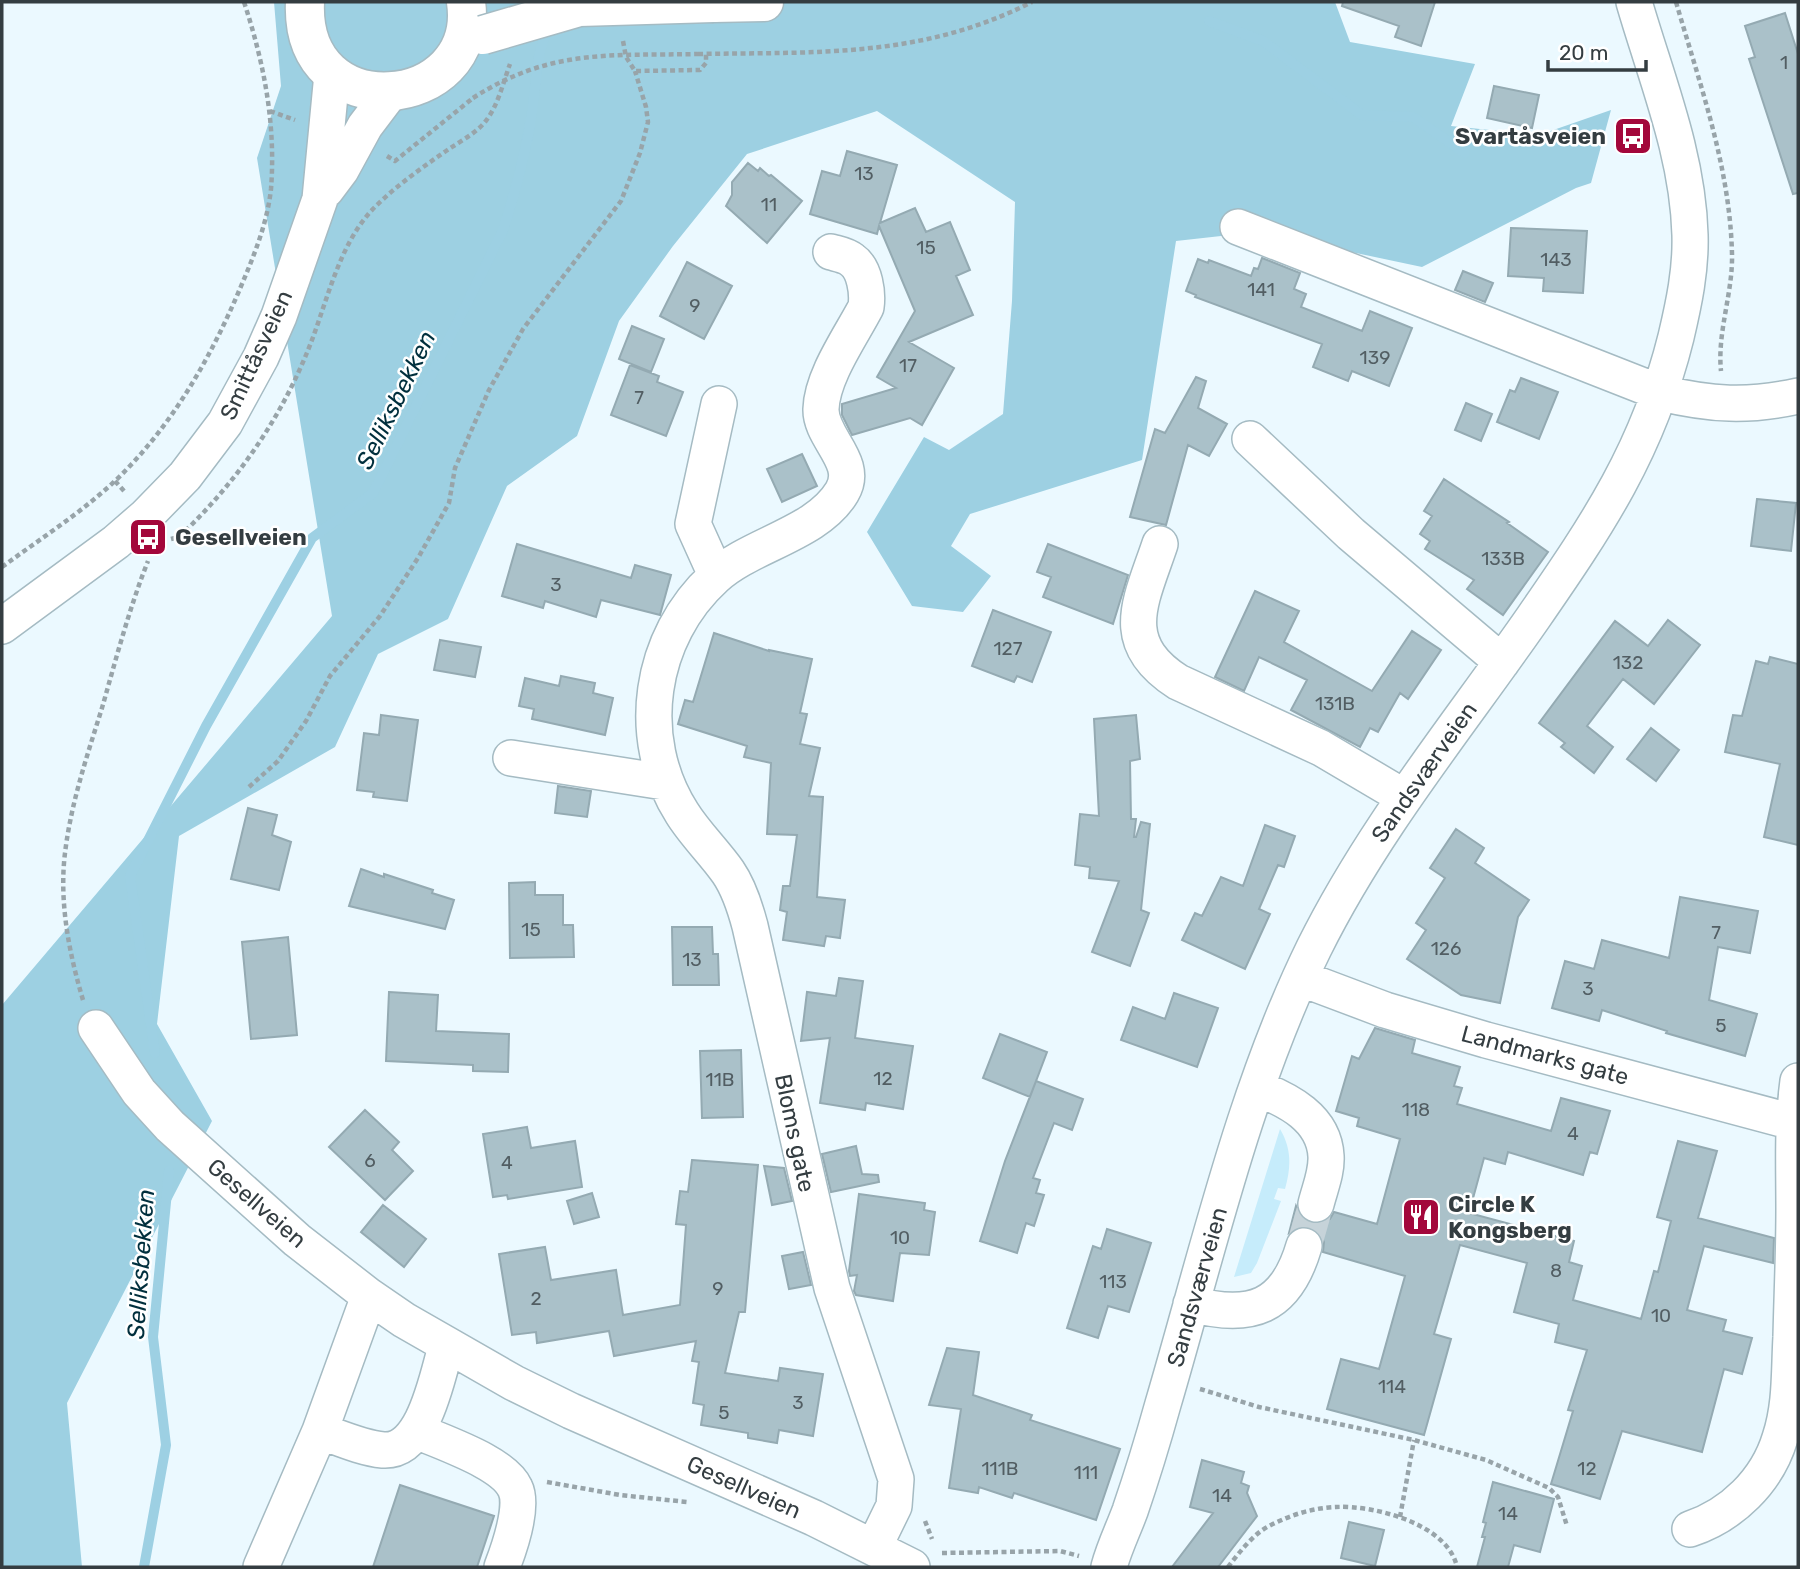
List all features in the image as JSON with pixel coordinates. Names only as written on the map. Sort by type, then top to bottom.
[{"type":"main road","points":[[305,2],[304,16],[310,40],[321,62],[332,74],[359,89],[390,93],[405,91],[432,78],[472,39],[564,4],[764,2]]},
{"type":"main road","points":[[466,2],[465,26],[472,39]]},
{"type":"street","name":"Sandsværveien","points":[[1106,1565],[1142,1473],[1257,1088],[1300,978],[1346,889],[1404,797],[1502,662],[1599,521],[1632,461],[1661,393],[1685,298],[1690,231],[1684,174],[1674,132],[1634,2]]},
{"type":"street","name":"Smittåsveien","points":[[2,626],[116,542],[146,516],[206,450],[225,424],[261,357],[320,199],[332,74]]},
{"type":"street","name":"Smittåsveien","points":[[320,199],[341,170],[365,125],[390,93]]},
{"type":"street","points":[[1238,227],[1661,393],[1732,405],[1770,402],[1798,396]]},
{"type":"street","name":"Bloms gate","points":[[831,253],[854,260],[868,296],[866,307],[828,378],[822,397],[823,425],[846,466],[847,480],[843,491],[827,510],[810,522],[744,556],[716,575],[695,598],[680,618],[657,676],[653,700],[653,730],[664,782],[682,815],[729,874],[750,926],[832,1288],[896,1479],[894,1506],[874,1547]]},
{"type":"street","points":[[716,575],[693,524],[719,404]]},
{"type":"street","points":[[1250,439],[1351,534],[1502,662]]},
{"type":"street","points":[[1160,544],[1140,604],[1138,624],[1146,650],[1161,671],[1178,682],[1321,748],[1404,797]]},
{"type":"street","points":[[510,758],[664,782]]},
{"type":"street","name":"Landmarks gate","points":[[1300,978],[1385,1010],[1473,1036],[1793,1122]]},
{"type":"street","name":"Gesellveien","points":[[96,1028],[139,1092],[170,1126],[297,1240],[369,1296],[446,1346],[571,1411],[874,1547],[924,1560]]},
{"type":"street","points":[[1690,1529],[1721,1515],[1754,1486],[1780,1440],[1785,1421],[1793,1274],[1793,1122],[1798,1081]]},
{"type":"street","points":[[1257,1088],[1283,1098],[1298,1108],[1309,1118],[1320,1135],[1326,1155],[1324,1176],[1316,1204]]},
{"type":"street","points":[[1191,1304],[1218,1312],[1245,1311],[1264,1306],[1283,1289],[1299,1263],[1304,1246]]},
{"type":"street","points":[[261,1567],[320,1431],[369,1296]]},
{"type":"street","points":[[320,1431],[386,1451],[398,1449],[408,1443],[417,1431],[446,1346]]},
{"type":"street","points":[[417,1431],[493,1466],[508,1476],[517,1490],[517,1519],[502,1567]]},
{"type":"path","points":[[2,567],[95,498],[141,454],[167,422],[206,362],[245,277],[267,213],[272,154],[265,77],[244,2]]},
{"type":"path","points":[[395,161],[474,98],[510,76],[561,60],[597,56],[795,55],[894,47],[979,26],[1032,2]]},
{"type":"path","points":[[249,788],[278,761],[306,722],[330,676],[380,616],[418,558],[449,503],[455,468],[489,390],[523,329],[621,201],[640,153],[648,122],[635,71],[625,57],[623,36]]},
{"type":"path","points":[[635,71],[700,70],[706,63],[706,54]]},
{"type":"path","points":[[161,535],[173,540],[178,537],[217,499],[242,468],[288,394],[355,231],[392,191],[485,122],[496,102],[513,57]]},
{"type":"path","points":[[1722,334],[1720,349],[1723,382]]},
{"type":"path","points":[[96,1028],[86,1008],[68,946],[64,894],[65,853],[79,780],[123,634],[152,552]]},
{"type":"path","points":[[1196,1387],[1282,1413],[1414,1440],[1486,1461],[1549,1488],[1558,1497],[1567,1526]]},
{"type":"path","points":[[1400,1517],[1414,1440]]},
{"type":"path","points":[[508,1476],[620,1495],[697,1502]]},
{"type":"path","points":[[1228,1567],[1266,1527],[1301,1512],[1336,1507],[1359,1507],[1400,1517],[1427,1530],[1448,1548],[1457,1567]]},
{"type":"path","points":[[924,1560],[1060,1550],[1106,1565]]},
{"type":"shaded area","points":[[274,2],[1335,2],[1350,42],[1475,64],[1451,126],[1539,135],[1611,110],[1591,183],[1576,188],[1422,267],[1257,232],[1176,241],[1142,460],[970,514],[951,546],[991,576],[963,612],[912,606],[867,532],[924,437],[949,450],[1003,414],[1012,301],[1015,202],[877,111],[747,154],[673,246],[619,321],[577,436],[507,486],[448,619],[378,654],[335,747],[179,836],[157,1024],[212,1121],[67,1403],[82,1567],[2,1567],[2,1005],[332,616],[257,158],[281,86]]},
{"type":"shaded area","points":[[1280,1129],[1287,1144],[1289,1159],[1285,1189],[1278,1188],[1274,1199],[1281,1201],[1257,1263],[1251,1273],[1234,1277]]},
{"type":"building","points":[[1343,2],[1435,2],[1421,46],[1395,37],[1399,26],[1342,6]]},
{"type":"building","points":[[1785,13],[1798,54],[1798,193],[1793,194],[1749,59],[1755,57],[1745,26]]},
{"type":"building","points":[[1494,86],[1539,95],[1532,128],[1487,118]]},
{"type":"building","points":[[847,151],[897,165],[880,223],[915,208],[926,232],[950,222],[970,270],[956,276],[973,315],[909,342],[954,368],[922,425],[910,418],[852,435],[842,415],[842,404],[896,388],[877,377],[915,311],[879,226],[877,234],[810,214],[822,171],[840,176]]},
{"type":"building","points":[[748,163],[758,171],[760,168],[771,175],[802,201],[767,243],[726,206],[732,195],[732,182]]},
{"type":"building","points":[[1511,228],[1587,231],[1583,293],[1543,291],[1544,278],[1508,276]]},
{"type":"building","points":[[1262,258],[1300,273],[1294,289],[1306,294],[1301,307],[1362,331],[1370,311],[1412,328],[1389,386],[1352,371],[1348,381],[1313,367],[1322,344],[1195,297],[1196,295],[1186,291],[1198,259],[1208,263],[1209,260],[1251,276],[1254,268],[1258,269]]},
{"type":"building","points":[[687,262],[732,286],[704,339],[660,316]]},
{"type":"building","points":[[1463,271],[1493,283],[1485,302],[1455,290]]},
{"type":"building","points":[[632,326],[664,339],[651,372],[619,359]]},
{"type":"building","points":[[630,365],[659,376],[657,382],[683,392],[666,436],[611,415]]},
{"type":"building","points":[[1196,377],[1206,381],[1198,408],[1227,424],[1209,456],[1188,445],[1166,525],[1130,517],[1155,429],[1165,433]]},
{"type":"building","points":[[1521,378],[1558,392],[1539,439],[1497,422],[1510,390],[1515,392]]},
{"type":"building","points":[[1466,403],[1492,414],[1481,441],[1455,430]]},
{"type":"building","points":[[802,454],[817,486],[782,502],[767,469]]},
{"type":"building","points":[[1444,479],[1509,522],[1507,523],[1548,552],[1503,615],[1467,589],[1474,580],[1425,549],[1430,541],[1420,534],[1432,516],[1424,511]]},
{"type":"building","points":[[1757,499],[1796,503],[1791,551],[1751,546]]},
{"type":"building","points":[[517,544],[631,578],[635,565],[671,575],[660,615],[601,600],[596,617],[545,601],[543,608],[502,596]]},
{"type":"building","points":[[1048,544],[1128,575],[1113,624],[1043,597],[1051,577],[1037,572]]},
{"type":"building","points":[[1255,591],[1299,611],[1284,642],[1372,691],[1412,631],[1441,650],[1408,699],[1400,693],[1378,732],[1370,728],[1360,747],[1291,710],[1307,680],[1259,657],[1244,691],[1215,677]]},
{"type":"building","points":[[993,610],[1051,632],[1032,682],[1017,676],[1014,682],[972,666]]},
{"type":"building","points":[[1668,620],[1700,645],[1654,704],[1623,679],[1587,726],[1613,747],[1594,773],[1561,747],[1565,743],[1539,723],[1615,621],[1648,646]]},
{"type":"building","points":[[714,633],[769,651],[812,659],[800,713],[807,714],[800,744],[820,748],[809,796],[823,797],[817,897],[845,900],[840,938],[826,936],[824,946],[783,940],[787,912],[780,910],[783,886],[790,886],[797,835],[767,834],[771,763],[744,757],[747,746],[678,724],[685,700],[693,702]]},
{"type":"building","points":[[440,640],[481,647],[475,677],[434,670]]},
{"type":"building","points":[[1770,657],[1798,664],[1798,845],[1764,837],[1780,764],[1725,752],[1733,715],[1742,716],[1756,661],[1768,664]]},
{"type":"building","points":[[561,676],[595,683],[593,693],[613,698],[605,735],[532,719],[534,709],[519,706],[525,678],[559,686]]},
{"type":"building","points":[[381,715],[418,720],[407,801],[373,797],[374,792],[357,790],[364,733],[379,735]]},
{"type":"building","points":[[1136,715],[1140,759],[1130,761],[1131,819],[1136,819],[1134,837],[1141,822],[1150,824],[1141,910],[1149,913],[1130,966],[1092,952],[1119,881],[1089,878],[1090,867],[1075,865],[1080,814],[1099,816],[1094,719]]},
{"type":"building","points":[[1651,728],[1679,750],[1656,781],[1627,759]]},
{"type":"building","points":[[558,786],[591,791],[587,817],[555,813]]},
{"type":"building","points":[[248,808],[277,815],[272,835],[291,842],[279,890],[231,879]]},
{"type":"building","points":[[1265,825],[1295,836],[1284,867],[1278,865],[1259,909],[1270,914],[1245,969],[1182,940],[1195,913],[1202,916],[1221,877],[1243,886]]},
{"type":"building","points":[[1456,829],[1484,848],[1475,863],[1529,900],[1518,917],[1500,1003],[1461,995],[1407,959],[1426,930],[1416,923],[1445,878],[1430,868]]},
{"type":"building","points":[[361,869],[433,890],[432,893],[454,900],[445,929],[349,906]]},
{"type":"building","points":[[535,882],[535,895],[563,895],[563,925],[573,925],[574,957],[510,958],[509,883]]},
{"type":"building","points":[[1680,897],[1758,911],[1750,953],[1718,947],[1709,1000],[1757,1014],[1745,1056],[1666,1033],[1667,1031],[1602,1010],[1599,1021],[1552,1008],[1565,961],[1594,969],[1602,940],[1669,958]]},
{"type":"building","points":[[672,927],[712,927],[713,954],[718,954],[719,985],[673,985]]},
{"type":"building","points":[[288,937],[297,1035],[251,1039],[242,942]]},
{"type":"building","points":[[839,978],[863,981],[855,1038],[913,1046],[903,1109],[866,1103],[865,1110],[820,1103],[830,1038],[801,1041],[807,992],[836,996]]},
{"type":"building","points":[[389,992],[438,995],[436,1031],[509,1034],[508,1072],[473,1071],[473,1065],[386,1061]]},
{"type":"building","points":[[1174,993],[1218,1008],[1197,1067],[1121,1040],[1133,1007],[1165,1019]]},
{"type":"building","points":[[1375,1028],[1415,1040],[1412,1053],[1460,1067],[1454,1086],[1462,1088],[1457,1104],[1551,1131],[1561,1098],[1610,1111],[1597,1154],[1590,1152],[1583,1175],[1508,1152],[1505,1164],[1484,1158],[1469,1213],[1574,1241],[1569,1262],[1582,1266],[1573,1300],[1641,1319],[1654,1271],[1658,1272],[1671,1221],[1657,1217],[1678,1141],[1717,1151],[1698,1218],[1774,1238],[1773,1263],[1704,1246],[1687,1310],[1726,1320],[1723,1331],[1752,1338],[1742,1374],[1724,1369],[1702,1452],[1622,1431],[1600,1499],[1551,1484],[1573,1411],[1568,1410],[1587,1350],[1555,1342],[1559,1324],[1514,1312],[1527,1263],[1460,1245],[1434,1334],[1451,1339],[1424,1435],[1327,1409],[1341,1359],[1379,1369],[1405,1276],[1323,1252],[1324,1242],[1320,1234],[1311,1227],[1300,1226],[1289,1233],[1296,1206],[1301,1218],[1311,1224],[1330,1219],[1334,1212],[1377,1224],[1400,1139],[1357,1126],[1359,1118],[1336,1111],[1352,1056],[1359,1059]]},
{"type":"building","points":[[1000,1034],[1047,1052],[1030,1097],[983,1078]]},
{"type":"building","points":[[741,1050],[743,1117],[702,1118],[700,1051]]},
{"type":"building","points":[[1036,1081],[1083,1099],[1072,1130],[1054,1123],[1033,1178],[1040,1180],[1036,1193],[1044,1195],[1034,1226],[1026,1223],[1017,1253],[980,1241],[1005,1161]]},
{"type":"building","points":[[365,1110],[399,1142],[392,1150],[413,1171],[385,1200],[329,1147]]},
{"type":"building","points":[[527,1127],[531,1148],[575,1141],[582,1187],[508,1199],[507,1195],[493,1197],[483,1134]]},
{"type":"building","points":[[856,1146],[862,1174],[878,1175],[879,1182],[831,1192],[822,1154]]},
{"type":"building","points":[[692,1160],[758,1165],[745,1312],[739,1312],[725,1373],[778,1381],[780,1368],[823,1374],[813,1436],[779,1430],[777,1443],[748,1438],[748,1433],[701,1425],[704,1405],[693,1403],[699,1362],[692,1361],[696,1341],[614,1356],[609,1331],[537,1343],[536,1332],[512,1335],[499,1254],[545,1247],[551,1280],[616,1270],[623,1315],[680,1305],[686,1225],[676,1224],[680,1191],[688,1192]]},
{"type":"building","points":[[764,1166],[784,1168],[792,1201],[772,1205]]},
{"type":"building","points":[[592,1193],[599,1217],[574,1224],[567,1201]]},
{"type":"building","points":[[859,1194],[925,1203],[924,1210],[935,1212],[929,1255],[900,1253],[893,1301],[856,1295],[854,1291],[857,1275],[850,1276],[849,1271]]},
{"type":"building","points":[[383,1205],[426,1239],[404,1267],[361,1232]]},
{"type":"building","points":[[1107,1229],[1151,1243],[1129,1312],[1108,1306],[1098,1338],[1067,1328],[1093,1246],[1101,1249]]},
{"type":"building","points":[[803,1252],[811,1285],[789,1289],[782,1256]]},
{"type":"building","points":[[947,1348],[979,1352],[973,1395],[1032,1415],[1030,1420],[1120,1449],[1096,1520],[1014,1493],[1012,1498],[979,1487],[978,1493],[949,1488],[961,1409],[929,1405]]},
{"type":"building","points":[[1202,1460],[1244,1472],[1241,1483],[1249,1486],[1247,1493],[1257,1516],[1218,1567],[1172,1567],[1213,1513],[1190,1507]]},
{"type":"building","points":[[1493,1482],[1554,1499],[1540,1552],[1514,1545],[1508,1567],[1477,1567],[1485,1537],[1482,1537],[1486,1523],[1483,1522]]},
{"type":"building","points":[[400,1485],[494,1516],[477,1567],[373,1567]]},
{"type":"building","points":[[1349,1522],[1384,1530],[1375,1566],[1341,1558]]},
{"type":"waterway","points":[[1209,21],[1263,41],[1362,115],[1413,117],[1465,153]]},
{"type":"waterway","name":"Selliksbekken","points":[[155,1053],[130,876],[206,726],[312,538],[373,493],[503,230],[523,160],[538,60],[549,27]]},
{"type":"waterway","name":"Selliksbekken","points":[[144,1567],[166,1445],[153,1337],[169,1171]]},
{"type":"tunnel","points":[[1304,1246],[1316,1204]]},
{"type":"place","name":"Svartåsveien","points":[[1633,136]]},
{"type":"place","name":"Gesellveien","points":[[148,537]]},
{"type":"place","name":"Circle K Kongsberg","points":[[1421,1217]]}]
